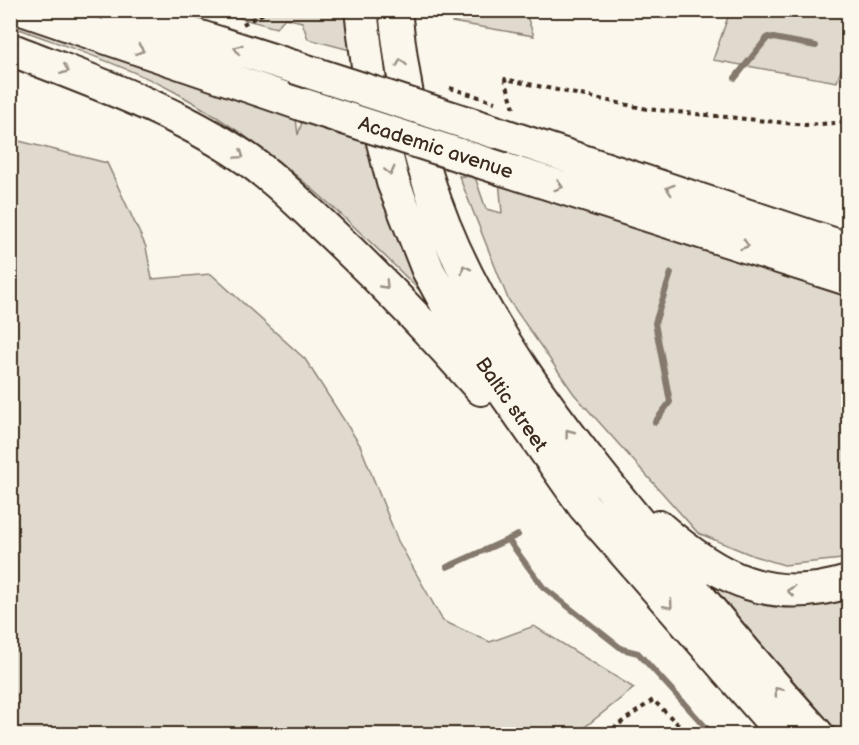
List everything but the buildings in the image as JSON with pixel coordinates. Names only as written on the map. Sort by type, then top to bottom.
[{"type":"main road","name":"Academic avenue","points":[[25,10],[304,105],[849,279]]},
{"type":"main road","name":"Academic avenue","points":[[116,10],[294,67],[504,120],[849,249]]},
{"type":"main road","name":"Baltic street","points":[[361,10],[372,98],[393,182],[428,270],[461,330],[584,506],[783,735]]},
{"type":"main road","name":"Baltic street","points":[[395,10],[400,57],[428,180],[458,255],[485,309],[513,354],[604,480],[817,735]]},
{"type":"main road","points":[[10,49],[172,117],[242,156],[301,204],[376,276],[447,350],[584,506]]},
{"type":"main road","points":[[604,480],[679,545],[723,575],[763,588],[806,592],[849,582]]},
{"type":"path","points":[[243,24],[270,10]]},
{"type":"path","points":[[504,120],[505,79],[647,109],[806,126],[849,122]]},
{"type":"path","points":[[605,735],[653,700],[688,735]]},
{"type":"shaded area","points":[[215,11],[348,11],[350,50],[308,39],[302,22],[285,18],[276,28]]},
{"type":"shaded area","points":[[452,11],[525,11],[534,36],[452,22]]},
{"type":"shaded area","points":[[730,11],[848,11],[848,49],[837,82],[713,60]]},
{"type":"shaded area","points":[[10,13],[295,111],[298,135],[304,115],[364,137],[434,305],[344,217],[247,137],[156,82],[11,26]]},
{"type":"shaded area","points":[[11,139],[107,163],[146,247],[152,279],[211,274],[305,359],[360,445],[398,541],[443,621],[490,642],[534,626],[634,688],[576,734],[11,734]]},
{"type":"shaded area","points":[[459,176],[475,177],[486,209],[502,213],[499,180],[848,289],[848,555],[842,559],[784,565],[754,556],[698,533],[574,394],[508,299]]},
{"type":"shaded area","points":[[690,564],[848,591],[848,734],[840,734]]},
{"type":"waterway","points":[[735,78],[768,37],[816,46]]},
{"type":"waterway","points":[[655,422],[670,402],[655,323],[671,273]]},
{"type":"waterway","points":[[447,567],[518,535]]},
{"type":"waterway","points":[[509,541],[543,587],[622,649],[638,653],[712,734]]}]
